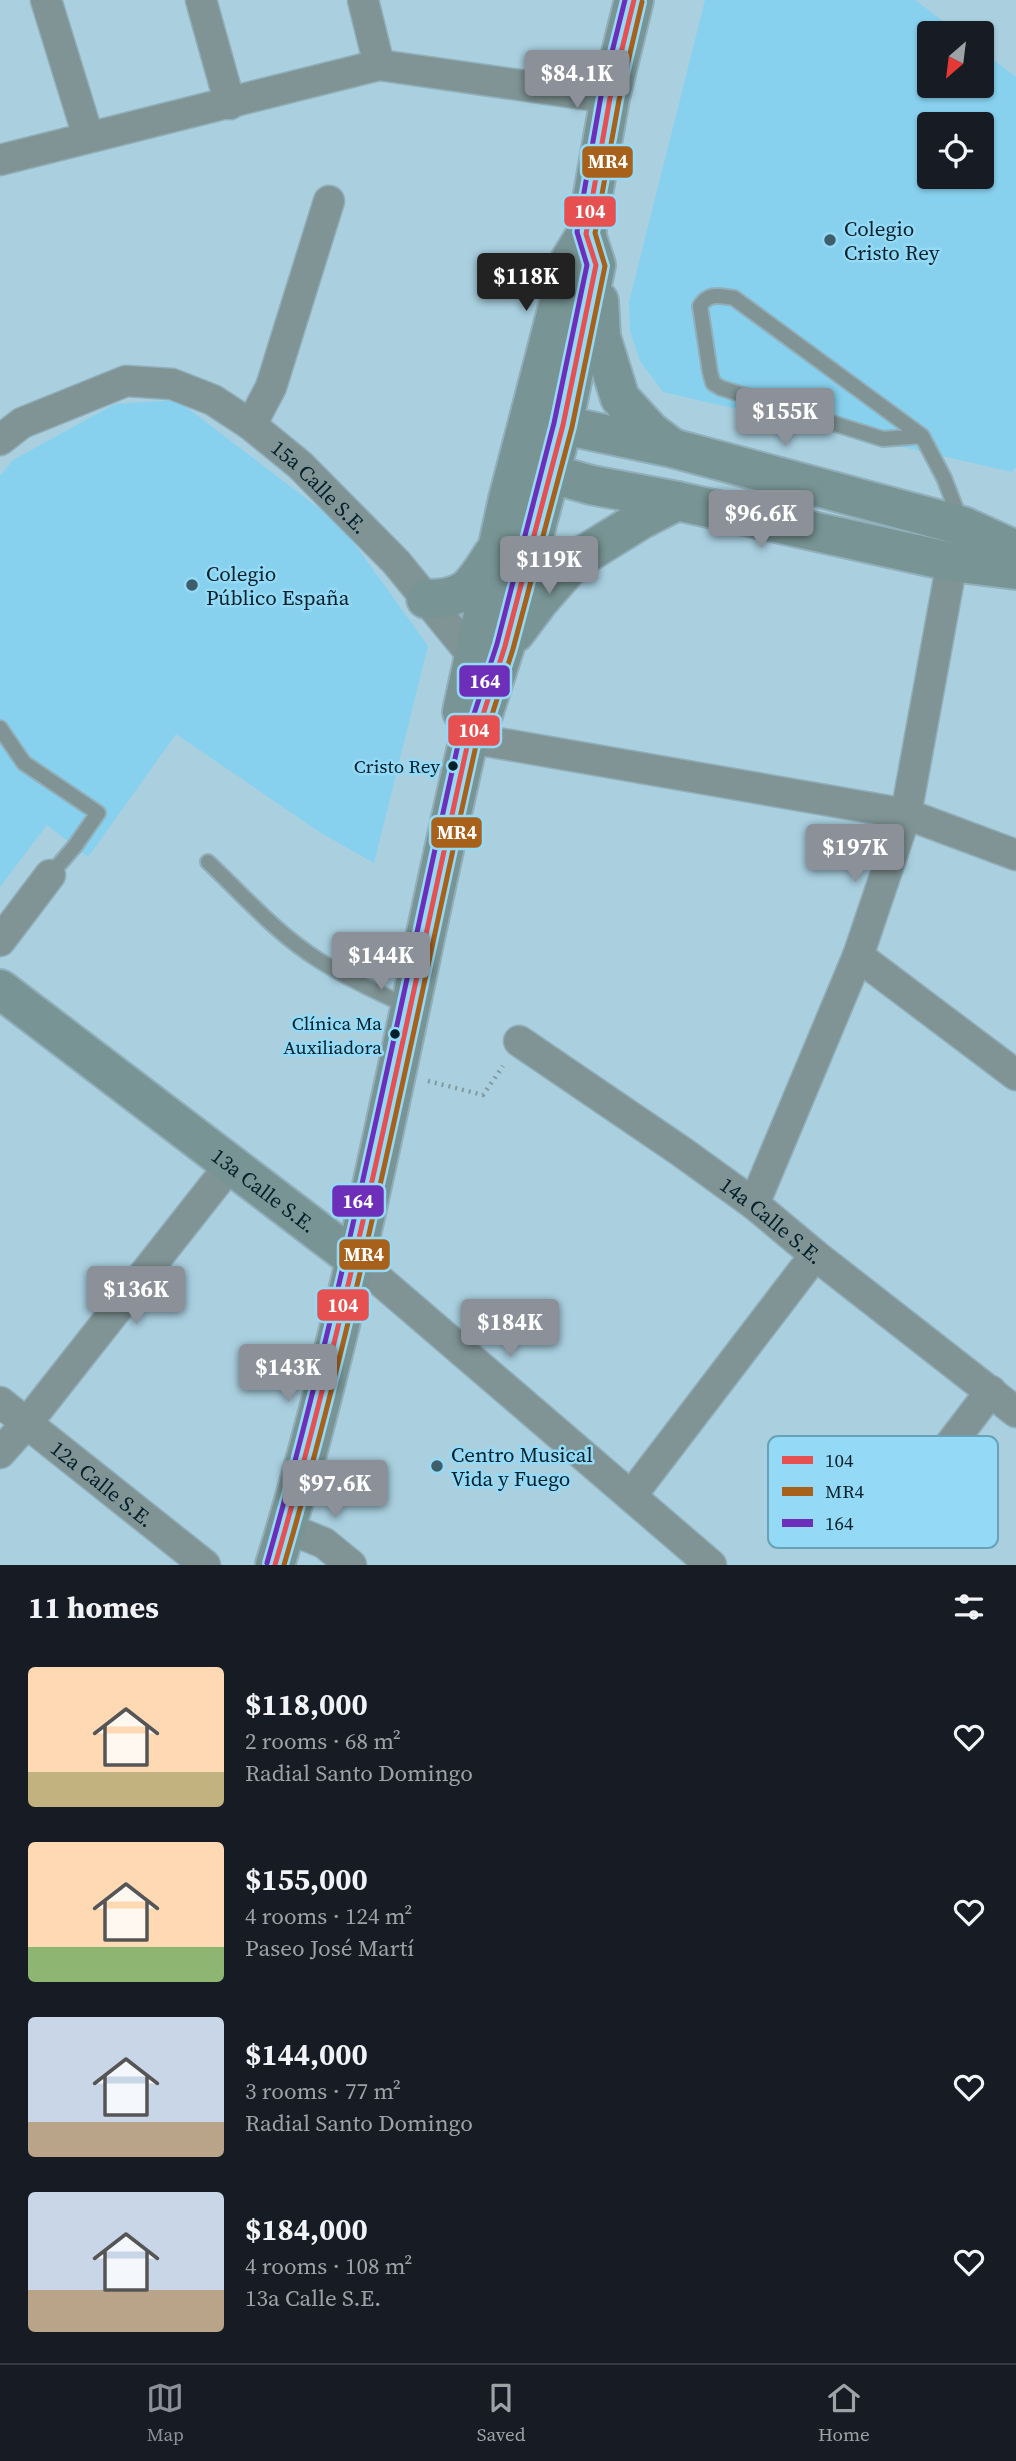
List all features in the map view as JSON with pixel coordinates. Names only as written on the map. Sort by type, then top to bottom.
[{"type":"main road","points":[[489,651],[591,250],[610,98],[634,0]]},
{"type":"main road","points":[[591,250],[601,337],[620,398],[650,431],[672,448]]},
{"type":"main road","points":[[547,422],[672,448],[962,526],[1016,550]]},
{"type":"main road","points":[[534,468],[591,485],[677,501],[952,562],[1016,570]]},
{"type":"main road","points":[[275,1565],[287,1528],[356,1260],[469,738],[482,719],[498,546],[508,499],[534,468]]},
{"type":"main road","points":[[489,651],[574,561],[677,501]]},
{"type":"main road","points":[[426,599],[445,599],[460,595],[475,582],[498,546]]},
{"type":"main road","name":"13a Calle S.E.","points":[[0,989],[356,1260]]},
{"type":"street","points":[[46,0],[88,136]]},
{"type":"street","points":[[201,0],[230,104]]},
{"type":"street","points":[[363,0],[379,65]]},
{"type":"street","points":[[0,160],[379,65],[610,98]]},
{"type":"street","points":[[251,425],[271,387],[329,201]]},
{"type":"street","name":"15a Calle S.E.","points":[[0,440],[22,423],[126,381],[172,384],[213,400],[251,425],[300,466],[396,562],[426,599],[489,651]]},
{"type":"street","points":[[754,1204],[858,956],[906,814],[952,562]]},
{"type":"street","points":[[469,738],[906,814],[1016,855]]},
{"type":"street","points":[[0,941],[50,875]]},
{"type":"street","points":[[858,956],[1016,1076]]},
{"type":"street","name":"14a Calle S.E.","points":[[519,1041],[754,1204],[815,1255],[1008,1400]]},
{"type":"street","points":[[0,1453],[27,1423],[231,1164]]},
{"type":"street","points":[[631,1496],[815,1255]]},
{"type":"street","name":"13a Calle S.E.","points":[[356,1260],[711,1565]]},
{"type":"street","points":[[973,1436],[1008,1400]]},
{"type":"street","name":"12a Calle S.E.","points":[[0,1402],[205,1565]]},
{"type":"street","points":[[287,1528],[324,1543],[351,1565]]},
{"type":"lane","points":[[922,436],[883,439],[721,388],[713,383],[710,372],[700,306],[705,299],[714,295],[734,298],[922,436],[944,478],[962,526]]},
{"type":"lane","points":[[0,728],[24,763],[98,813],[50,875]]},
{"type":"lane","points":[[208,862],[278,929],[316,958],[367,988],[409,1006]]},
{"type":"path","points":[[395,1072],[484,1095]]},
{"type":"shaded area","name":"Colegio Cristo Rey","points":[[705,0],[915,0],[943,21],[917,21],[917,98],[994,98],[994,60],[1016,77],[1016,467],[1012,472],[663,392],[640,361],[630,331],[629,302]]},
{"type":"shaded area","name":"Colegio Público España","points":[[177,400],[341,525],[428,646],[374,863],[321,833],[176,734],[88,857],[47,825],[0,887],[0,476],[13,460],[115,404]]},
{"type":"transit line","name":"164","points":[[267,1563],[346,1254],[460,736],[474,714],[497,644],[554,423],[587,265],[577,232],[601,96],[625,0]]},
{"type":"transit line","name":"104","points":[[275,1565],[355,1257],[469,738],[482,718],[505,646],[563,425],[596,265],[586,234],[610,98],[634,0]]},
{"type":"transit line","name":"MR4","points":[[284,1565],[339,1361],[477,741],[490,721],[513,649],[572,427],[605,266],[595,233],[619,100],[642,2]]},
{"type":"place","name":"Colegio Cristo Rey","points":[[830,240]]},
{"type":"place","name":"Colegio Público España","points":[[192,585]]},
{"type":"place","name":"Cristo Rey","points":[[453,766]]},
{"type":"place","name":"Clínica Ma Auxiliadora","points":[[395,1034]]},
{"type":"place","name":"Centro Musical Vida y Fuego","points":[[437,1466]]}]
